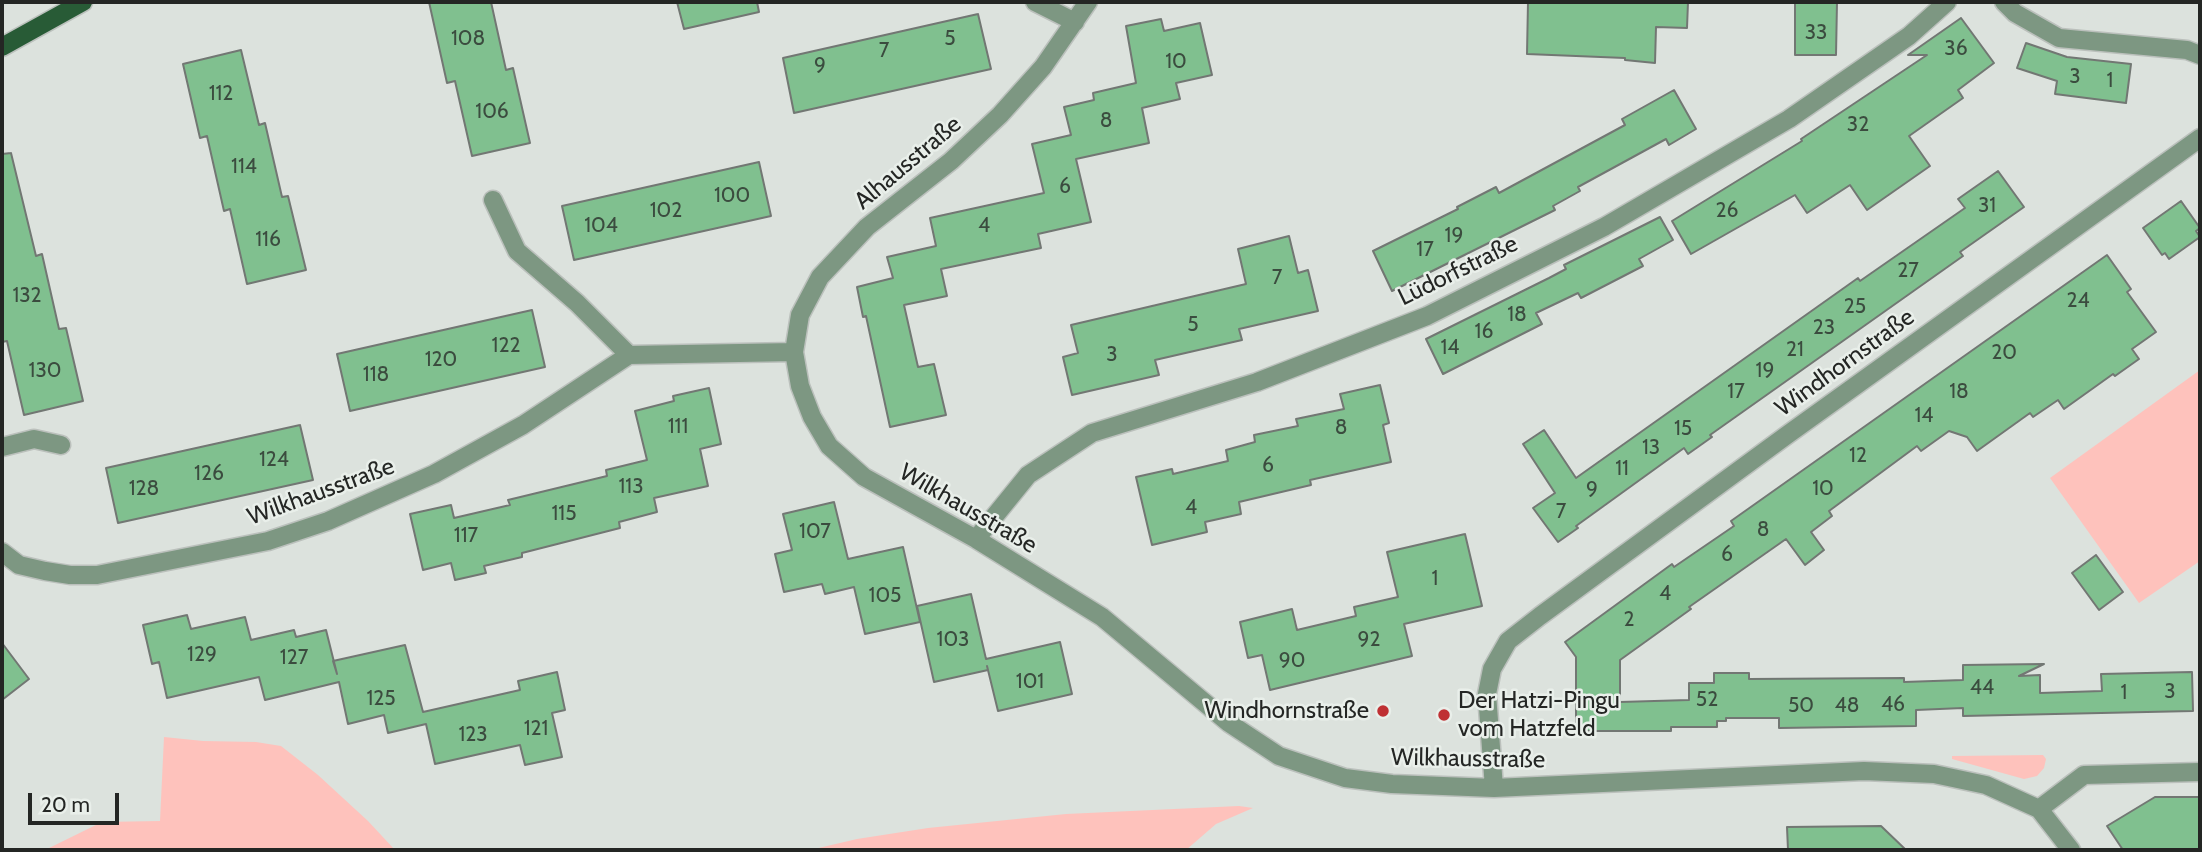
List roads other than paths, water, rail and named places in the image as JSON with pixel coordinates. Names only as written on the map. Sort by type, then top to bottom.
[{"type":"main road","points":[[2,47],[83,2]]},
{"type":"street","points":[[1035,2],[1075,22]]},
{"type":"street","name":"Alhausstraße","points":[[794,352],[800,315],[820,277],[867,227],[951,162],[1000,116],[1043,67],[1088,2]]},
{"type":"street","name":"Lüdorfstraße","points":[[976,539],[1028,475],[1092,433],[1257,382],[1427,316],[1604,227],[1789,120],[1909,36],[1947,2]]},
{"type":"street","points":[[2004,2],[2015,13],[2059,38],[2187,50],[2200,55]]},
{"type":"street","name":"Windhornstraße","points":[[1494,788],[1487,694],[1492,669],[1508,642],[1539,616],[1787,435],[2200,138]]},
{"type":"street","points":[[494,200],[517,251],[577,303],[629,355],[794,352]]},
{"type":"street","name":"Wilkhausstraße","points":[[794,352],[800,386],[812,417],[829,446],[864,477],[976,539],[1102,617],[1229,723],[1279,756],[1345,778],[1392,784],[1494,788],[1864,771],[1934,774],[1986,785],[2039,808],[2071,850]]},
{"type":"street","name":"Wilkhausstraße","points":[[2,552],[19,565],[70,575],[97,575],[268,541],[328,521],[434,474],[523,425],[629,355]]},
{"type":"street","points":[[2,447],[34,439],[61,445]]},
{"type":"street","points":[[2039,808],[2084,775],[2200,772]]},
{"type":"place","name":"Windhornstraße","points":[[1383,711]]},
{"type":"place","name":"Der Hatzi-Pingu vom Hatzfeld","points":[[1444,715]]}]
